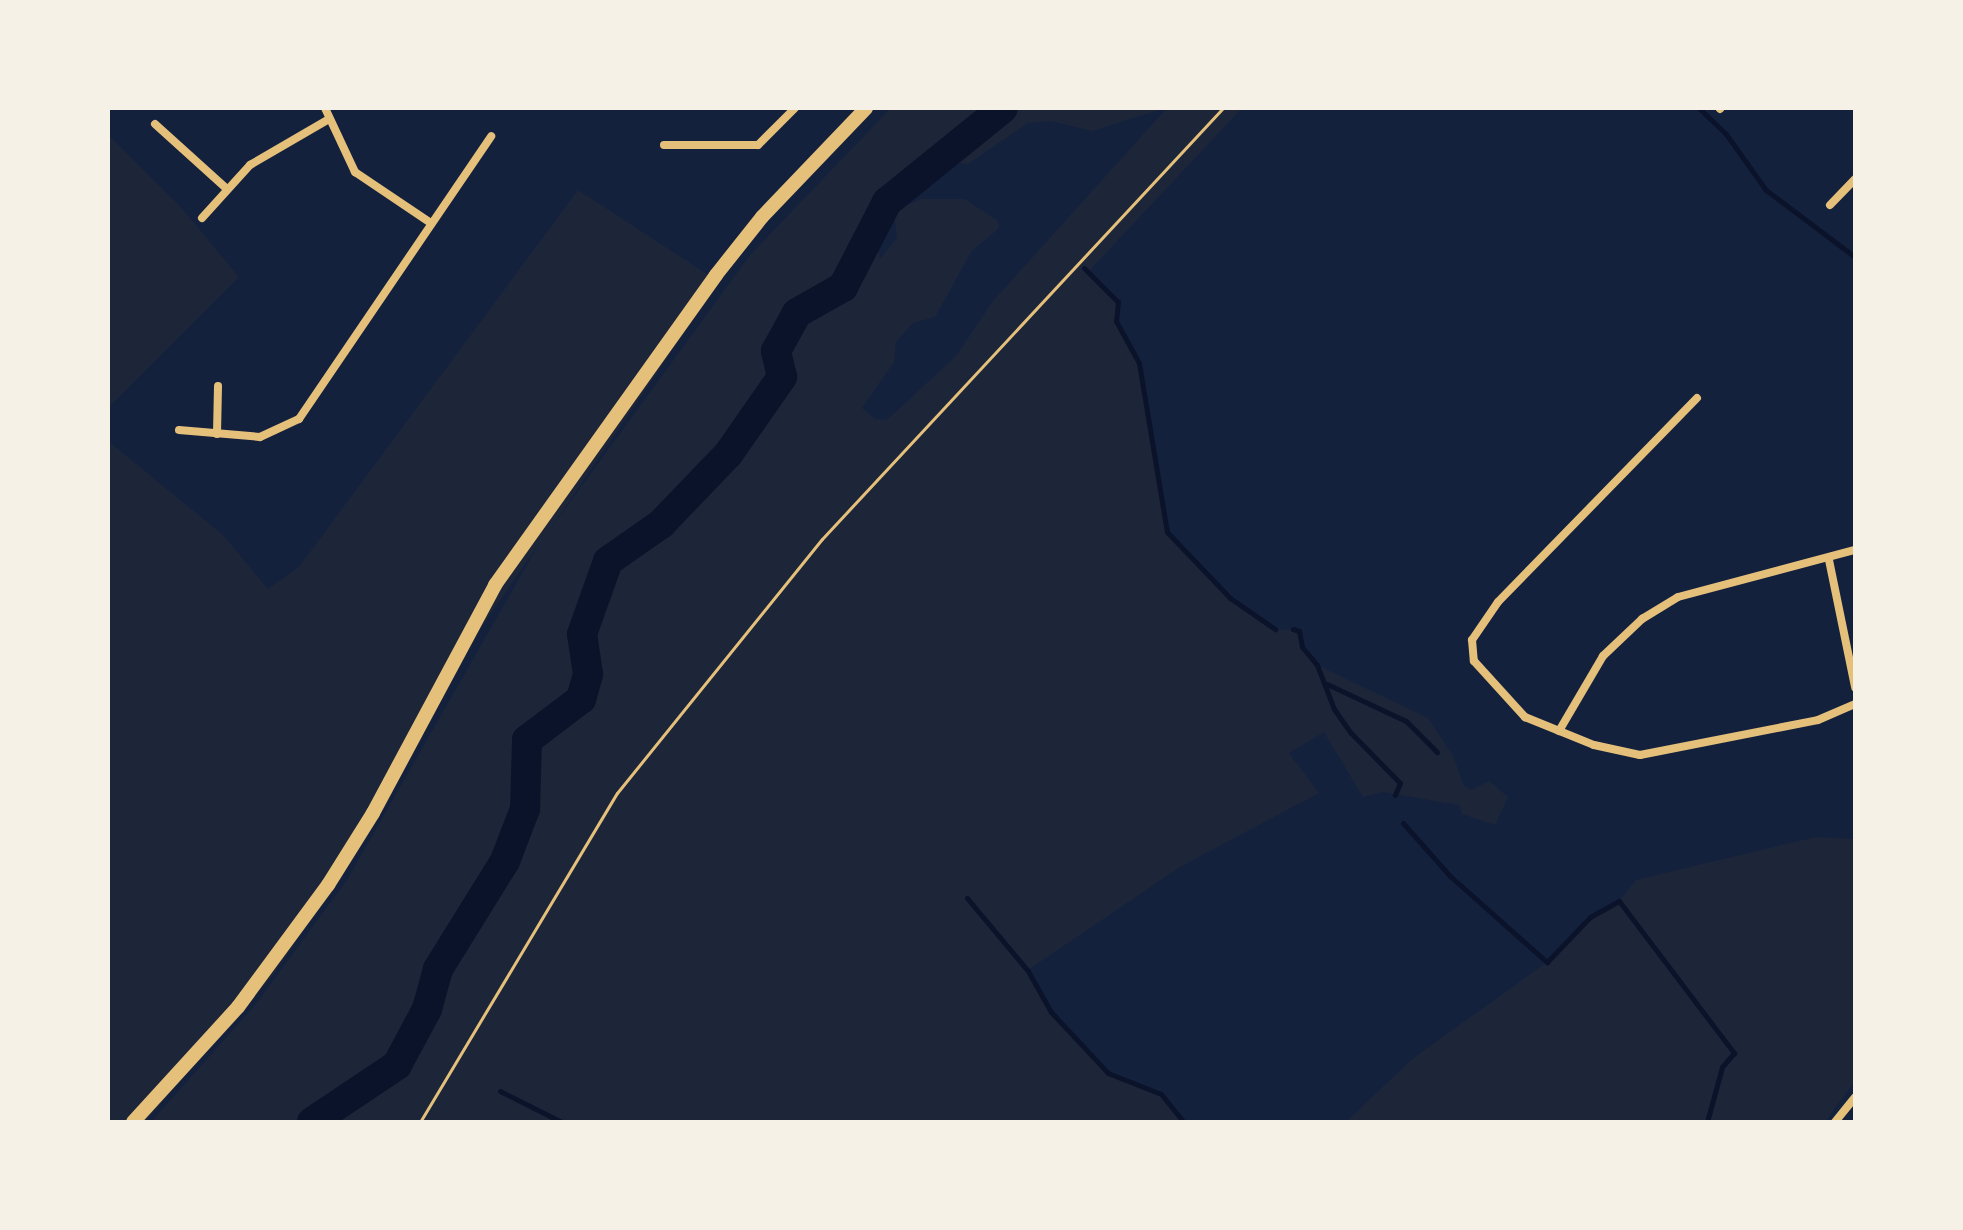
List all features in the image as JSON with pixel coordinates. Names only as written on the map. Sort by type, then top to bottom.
[{"type":"main road","points":[[133,1122],[238,1007],[328,885],[373,813],[495,585],[716,275],[772,206],[866,108]]},
{"type":"street","points":[[325,108],[355,172],[431,223]]},
{"type":"street","points":[[664,145],[758,145],[795,108]]},
{"type":"street","points":[[202,218],[262,156],[329,119]]},
{"type":"street","points":[[155,124],[227,189]]},
{"type":"street","points":[[179,430],[260,437],[299,419],[491,136]]},
{"type":"street","points":[[1830,205],[1855,179]]},
{"type":"street","points":[[217,434],[218,386]]},
{"type":"street","points":[[1697,398],[1498,602],[1472,640],[1474,661],[1499,693],[1525,717],[1559,731],[1640,755],[1838,716],[1855,704]]},
{"type":"street","points":[[1559,731],[1603,656],[1642,619],[1678,597],[1730,580],[1829,560],[1855,550]]},
{"type":"street","points":[[1829,560],[1855,687]]},
{"type":"street","points":[[1835,1122],[1855,1097]]},
{"type":"path","points":[[420,1122],[617,793],[822,539],[1223,108]]},
{"type":"shaded area","points":[[891,108],[1165,108],[1092,131],[1051,121],[1028,123],[968,164],[938,161],[887,202],[874,228],[880,259],[897,238],[894,211],[921,199],[965,199],[998,221],[999,228],[971,252],[935,317],[913,323],[896,342],[894,362],[862,408],[875,419],[887,420],[956,356],[993,301],[1167,108],[1242,108],[1088,272],[1118,302],[1117,321],[1139,363],[1167,532],[1230,598],[1275,629],[1299,631],[1302,647],[1317,665],[1428,718],[1453,756],[1464,786],[1471,790],[1489,781],[1508,797],[1495,825],[1462,814],[1459,805],[1382,792],[1363,797],[1324,732],[1289,753],[1319,793],[1180,867],[1028,970],[1051,1012],[1107,1073],[1161,1094],[1184,1122],[151,1122],[256,1004],[347,880],[540,542],[479,631],[379,818],[274,974],[145,1122],[108,1122],[108,441],[223,535],[268,589],[299,567],[578,190],[719,282],[549,531],[750,255]]},
{"type":"shaded area","points":[[108,135],[179,205],[239,277],[108,408]]},
{"type":"shaded area","points":[[1816,837],[1855,839],[1855,1081],[1825,1122],[1346,1122],[1411,1060],[1547,962],[1590,917],[1619,901],[1636,880]]},
{"type":"waterway","points":[[312,1122],[397,1065],[427,1009],[438,969],[505,861],[525,809],[527,740],[581,699],[588,674],[582,634],[608,561],[661,524],[729,453],[782,377],[776,351],[797,313],[843,287],[887,202],[1003,108]]},
{"type":"waterway","points":[[1699,108],[1726,134],[1766,190],[1855,257]]},
{"type":"waterway","points":[[1084,268],[1118,302],[1116,321],[1139,363],[1167,532],[1230,598],[1275,629]]},
{"type":"waterway","points":[[1293,629],[1299,631],[1302,647],[1317,665],[1334,709],[1351,733],[1400,783],[1395,795]]},
{"type":"waterway","points":[[1327,684],[1406,721],[1437,752]]},
{"type":"waterway","points":[[1403,823],[1450,876],[1547,962],[1590,917],[1619,901],[1734,1053],[1722,1067],[1707,1122]]},
{"type":"waterway","points":[[967,898],[1028,971],[1051,1012],[1108,1073],[1161,1094],[1184,1122]]},
{"type":"waterway","points":[[500,1091],[562,1122]]}]
